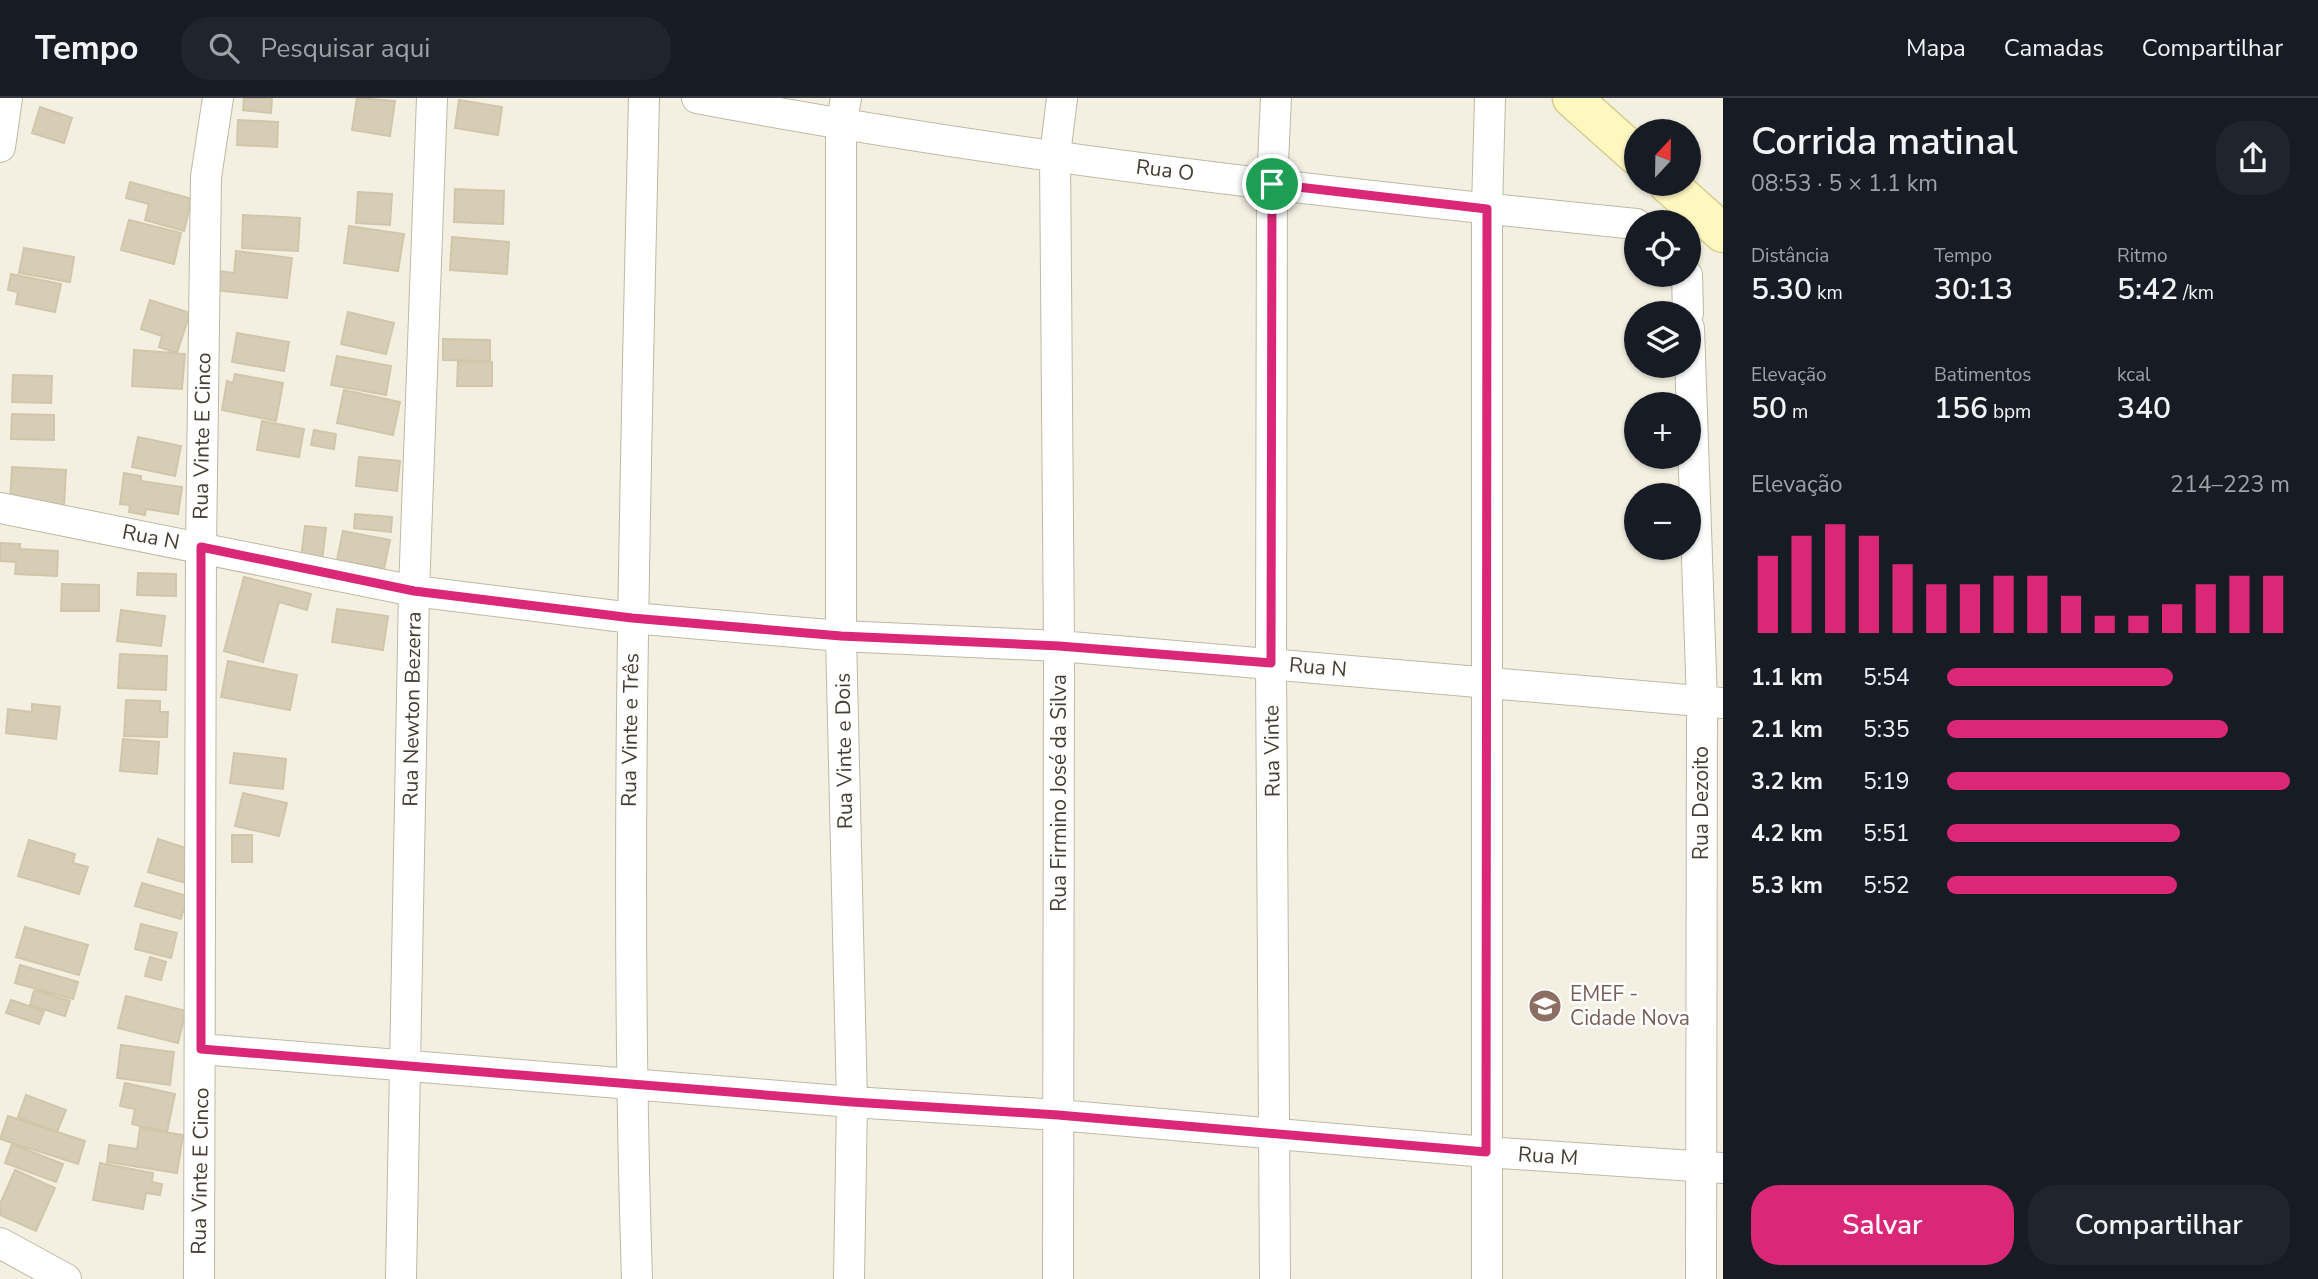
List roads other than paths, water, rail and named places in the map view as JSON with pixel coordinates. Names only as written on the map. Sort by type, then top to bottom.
[{"type":"main road","points":[[1572,98],[1624,144]]},
{"type":"main road","points":[[1681,196],[1723,233]]},
{"type":"street","points":[[0,147],[7,98]]},
{"type":"street","name":"Rua Vinte E Cinco","points":[[199,1279],[201,547],[206,177],[218,98]]},
{"type":"street","name":"Rua Newton Bezerra","points":[[401,1279],[414,591],[432,98]]},
{"type":"street","name":"Rua Vinte e Três","points":[[637,1279],[630,1083],[632,618],[644,98]]},
{"type":"street","name":"Rua O","points":[[697,98],[843,112],[1055,155],[1272,184],[1624,223]]},
{"type":"street","name":"Rua Firmino José da Silva","points":[[1058,1279],[1059,646],[1055,155],[1062,98]]},
{"type":"street","name":"Rua Vinte","points":[[1275,1279],[1271,663],[1272,184],[1276,98]]},
{"type":"street","points":[[1487,1279],[1487,209],[1490,98]]},
{"type":"street","name":"Rua Vinte e Dois","points":[[843,112],[841,636],[852,1102],[849,1279]]},
{"type":"street","points":[[1701,230],[1723,233]]},
{"type":"street","name":"Rua Dezoito","points":[[1692,378],[1712,703],[1711,1167],[1701,1279]]},
{"type":"street","name":"Rua N","points":[[0,508],[414,591],[632,618],[841,636],[1059,646],[1712,703]]},
{"type":"street","name":"Rua M","points":[[201,1049],[852,1102],[1058,1115],[1275,1136],[1711,1167]]},
{"type":"street","points":[[0,1243],[66,1279]]},
{"type":"place","name":"EMEF - Cidade Nova","points":[[1545,1006]]}]
